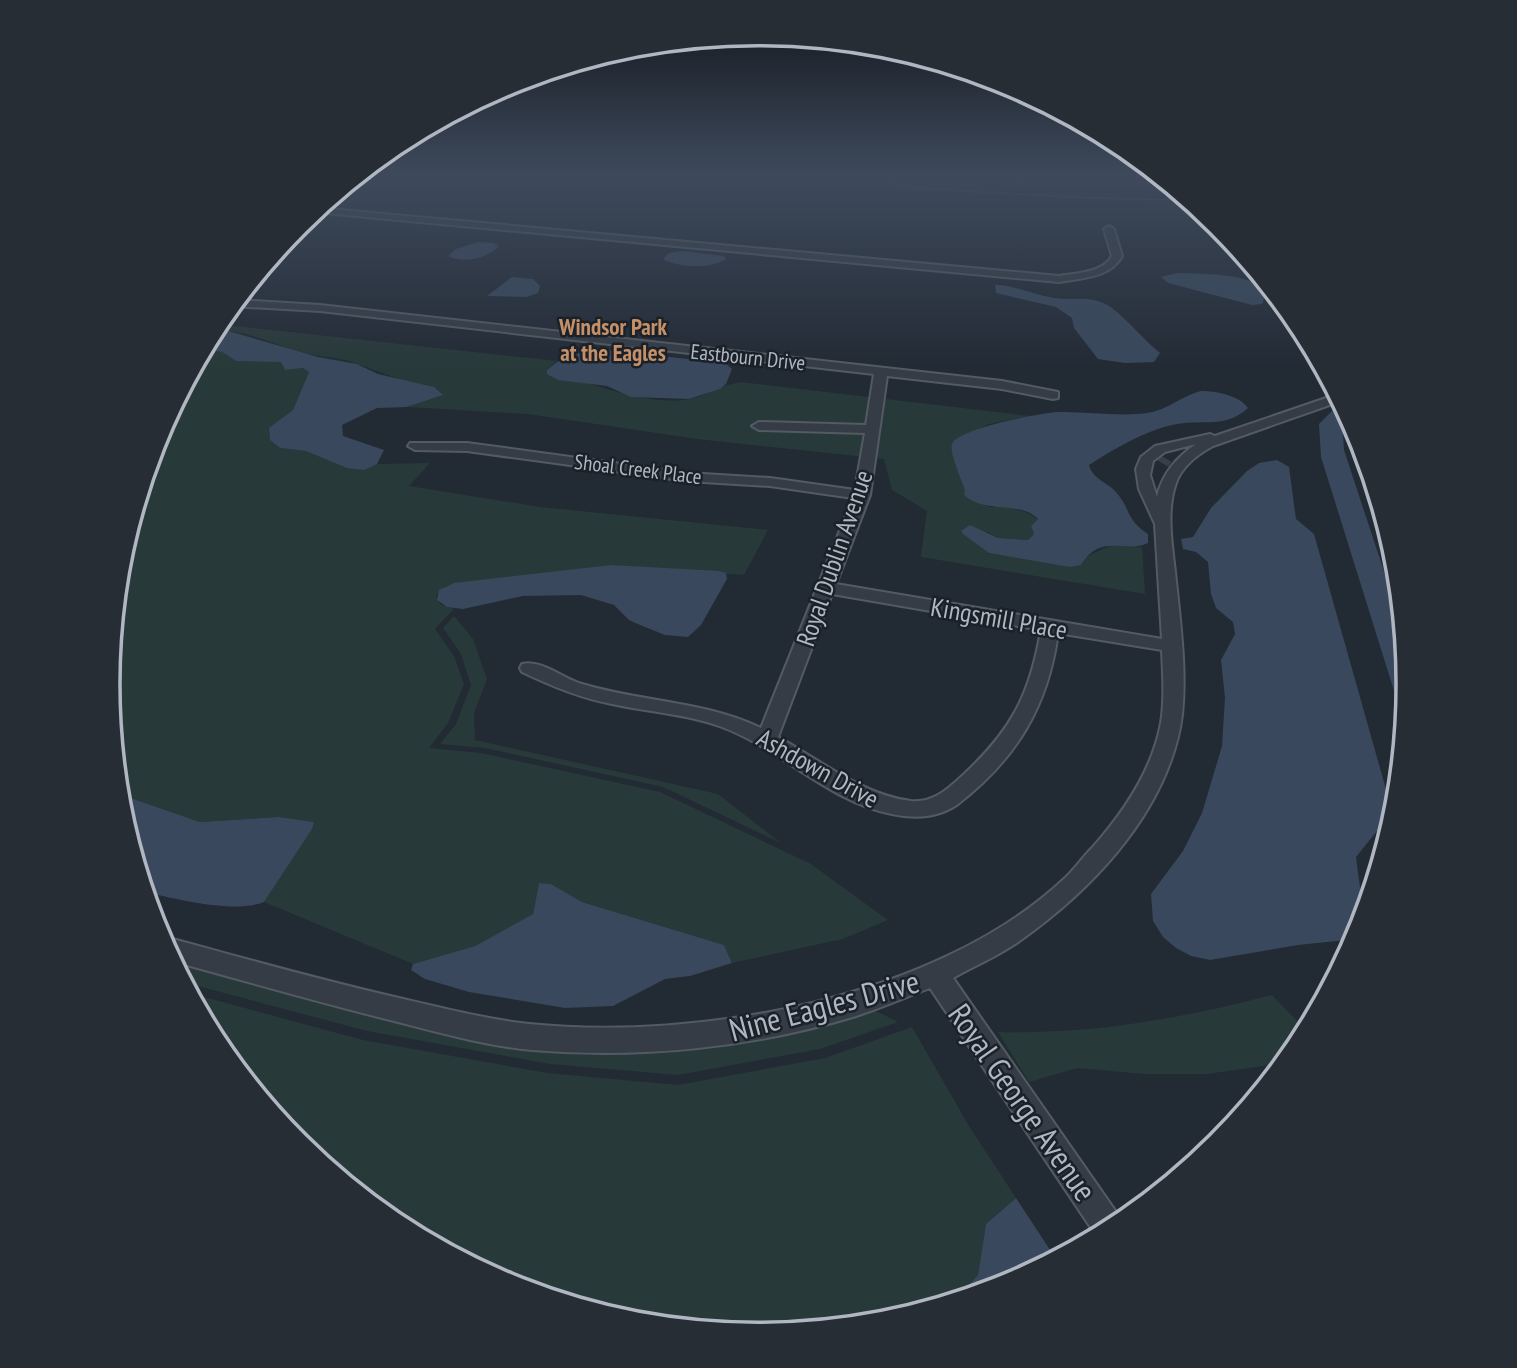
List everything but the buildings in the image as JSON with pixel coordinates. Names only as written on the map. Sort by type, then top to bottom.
[{"type":"street","points":[[658,242],[1059,279],[1077,277],[1112,265],[1117,256],[1113,242]]},
{"type":"street","name":"Eastbourn Drive","points":[[246,304],[309,307],[1002,385],[1053,395]]},
{"type":"street","name":"Royal Dublin Avenue","points":[[766,738],[862,495],[881,372]]},
{"type":"street","name":"Nine Eagles Drive","points":[[180,952],[451,1022],[527,1037],[588,1042],[640,1042],[753,1028],[867,1000],[936,975],[1007,936],[1063,894],[1114,842],[1153,780],[1170,724],[1174,694],[1162,522],[1167,489],[1173,474],[1198,448],[1330,400]]},
{"type":"street","points":[[759,426],[874,429]]},
{"type":"street","name":"Nine Eagles Drive","points":[[1148,488],[1152,475],[1175,450],[1228,435]]},
{"type":"street","name":"Nine Eagles Drive","points":[[1162,522],[1142,471],[1145,463],[1160,448],[1228,435]]},
{"type":"street","name":"Shoal Creek Place","points":[[415,446],[467,447],[687,477],[770,482],[862,495]]},
{"type":"street","name":"Kingsmill Place","points":[[827,589],[1049,628],[1171,646]]},
{"type":"street","name":"Ashdown Drive","points":[[529,668],[571,687],[730,722],[766,738],[868,799],[895,809],[912,811],[937,806],[949,800],[996,758],[1015,733],[1034,699],[1044,666],[1049,628]]},
{"type":"street","name":"Royal George Avenue","points":[[936,975],[1104,1220]]},
{"type":"shaded area","points":[[230,325],[557,361],[547,370],[618,392],[655,400],[690,399],[741,382],[1030,416],[989,424],[952,444],[958,472],[975,498],[991,507],[1021,510],[1038,520],[1031,527],[1034,534],[1028,540],[998,538],[985,531],[989,553],[1030,559],[1085,557],[1114,544],[1142,547],[1145,594],[921,557],[927,511],[892,490],[884,459],[697,439],[528,414],[407,407],[443,395],[351,362],[300,352],[227,331]]},
{"type":"shaded area","points":[[215,351],[222,352],[236,361],[282,362],[285,370],[303,368],[309,372],[293,410],[269,429],[270,440],[280,448],[306,451],[365,470],[377,464],[430,463],[409,486],[540,507],[768,530],[744,575],[611,565],[446,586],[436,596],[440,604],[454,609],[435,629],[454,656],[464,684],[448,723],[429,748],[481,753],[660,792],[811,864],[888,920],[843,939],[732,963],[724,945],[582,902],[551,884],[539,883],[533,914],[475,946],[413,964],[264,902],[314,822],[279,817],[200,822],[130,798],[121,726],[121,642],[132,559],[154,479],[186,402]]},
{"type":"shaded area","points":[[454,616],[473,639],[487,679],[474,713],[475,740],[718,794],[781,843],[663,787],[485,748],[440,744],[456,724],[471,685],[461,654],[443,628]]},
{"type":"shaded area","points":[[185,963],[587,1052],[640,1052],[694,1047],[872,1009],[898,1022],[820,1049],[678,1075],[550,1064],[367,1031],[197,986]]},
{"type":"shaded area","points":[[1272,995],[1299,1023],[1271,1065],[1207,1074],[1144,1074],[1077,1068],[1029,1082],[998,1032],[1103,1028],[1204,1011]]},
{"type":"shaded area","points":[[203,997],[363,1040],[547,1073],[678,1085],[825,1058],[912,1027],[969,1126],[1016,1198],[986,1224],[978,1275],[966,1288],[924,1301],[842,1317],[800,1321],[717,1321],[675,1317],[593,1301],[553,1289],[476,1257],[439,1237],[370,1191],[338,1164],[278,1105],[228,1039]]},
{"type":"water","points":[[478,242],[499,246],[475,259],[461,260],[448,256],[456,249]]},
{"type":"water","points":[[682,251],[724,256],[726,259],[694,266],[663,259],[669,253]]},
{"type":"water","points":[[1177,273],[1233,276],[1256,284],[1264,294],[1262,304],[1252,305],[1168,283],[1161,277]]},
{"type":"water","points":[[512,277],[533,279],[540,286],[538,293],[526,297],[487,296]]},
{"type":"water","points":[[995,285],[1054,298],[1098,301],[1118,313],[1160,353],[1154,362],[1125,363],[1098,359],[1074,328],[1072,318],[1056,307],[996,293]]},
{"type":"water","points":[[227,331],[318,357],[357,364],[378,374],[434,387],[443,395],[407,407],[377,408],[342,425],[343,436],[384,450],[377,464],[365,470],[347,468],[306,451],[280,448],[270,440],[269,428],[293,410],[309,372],[303,368],[285,370],[281,362],[236,361],[222,352],[215,351]]},
{"type":"water","points":[[586,348],[725,363],[732,369],[726,384],[720,389],[689,399],[631,397],[607,386],[558,380],[547,374],[547,370],[570,352]]},
{"type":"water","points":[[1201,391],[1233,397],[1248,408],[1230,419],[1183,423],[1150,432],[1089,465],[1096,477],[1115,491],[1135,523],[1148,534],[1148,543],[1139,546],[1105,546],[1089,555],[1081,565],[1070,567],[989,553],[961,531],[970,525],[998,538],[1028,540],[1034,534],[1031,526],[1038,519],[1022,510],[983,505],[964,495],[965,490],[952,448],[957,438],[1000,423],[1048,413],[1147,413]]},
{"type":"water","points":[[1334,409],[1342,428],[1344,450],[1390,590],[1396,642],[1397,699],[1321,457],[1319,424]]},
{"type":"water","points":[[1277,460],[1289,467],[1296,519],[1314,534],[1387,794],[1381,826],[1356,857],[1361,894],[1342,940],[1210,960],[1191,956],[1163,937],[1153,921],[1151,894],[1183,851],[1202,813],[1222,746],[1225,698],[1221,660],[1235,634],[1233,622],[1216,608],[1211,594],[1208,562],[1196,552],[1183,549],[1181,539],[1193,537],[1211,508],[1247,471],[1259,463]]},
{"type":"water","points":[[611,565],[719,571],[726,573],[727,579],[701,625],[688,637],[665,635],[629,620],[614,605],[581,595],[523,596],[463,609],[447,607],[437,600],[439,590],[454,583]]},
{"type":"water","points":[[130,798],[200,822],[279,817],[314,822],[264,902],[222,906],[156,894]]},
{"type":"water","points":[[539,883],[551,884],[582,902],[724,945],[732,963],[690,976],[665,979],[613,1006],[565,1008],[469,992],[425,979],[411,970],[413,964],[475,946],[533,914]]},
{"type":"water","points":[[1016,1198],[1051,1252],[966,1288],[978,1275],[986,1224]]},
{"type":"tunnel","points":[[1162,463],[1165,458]]},
{"type":"district","name":"Windsor Park at the Eagles","points":[[613,339]]}]
